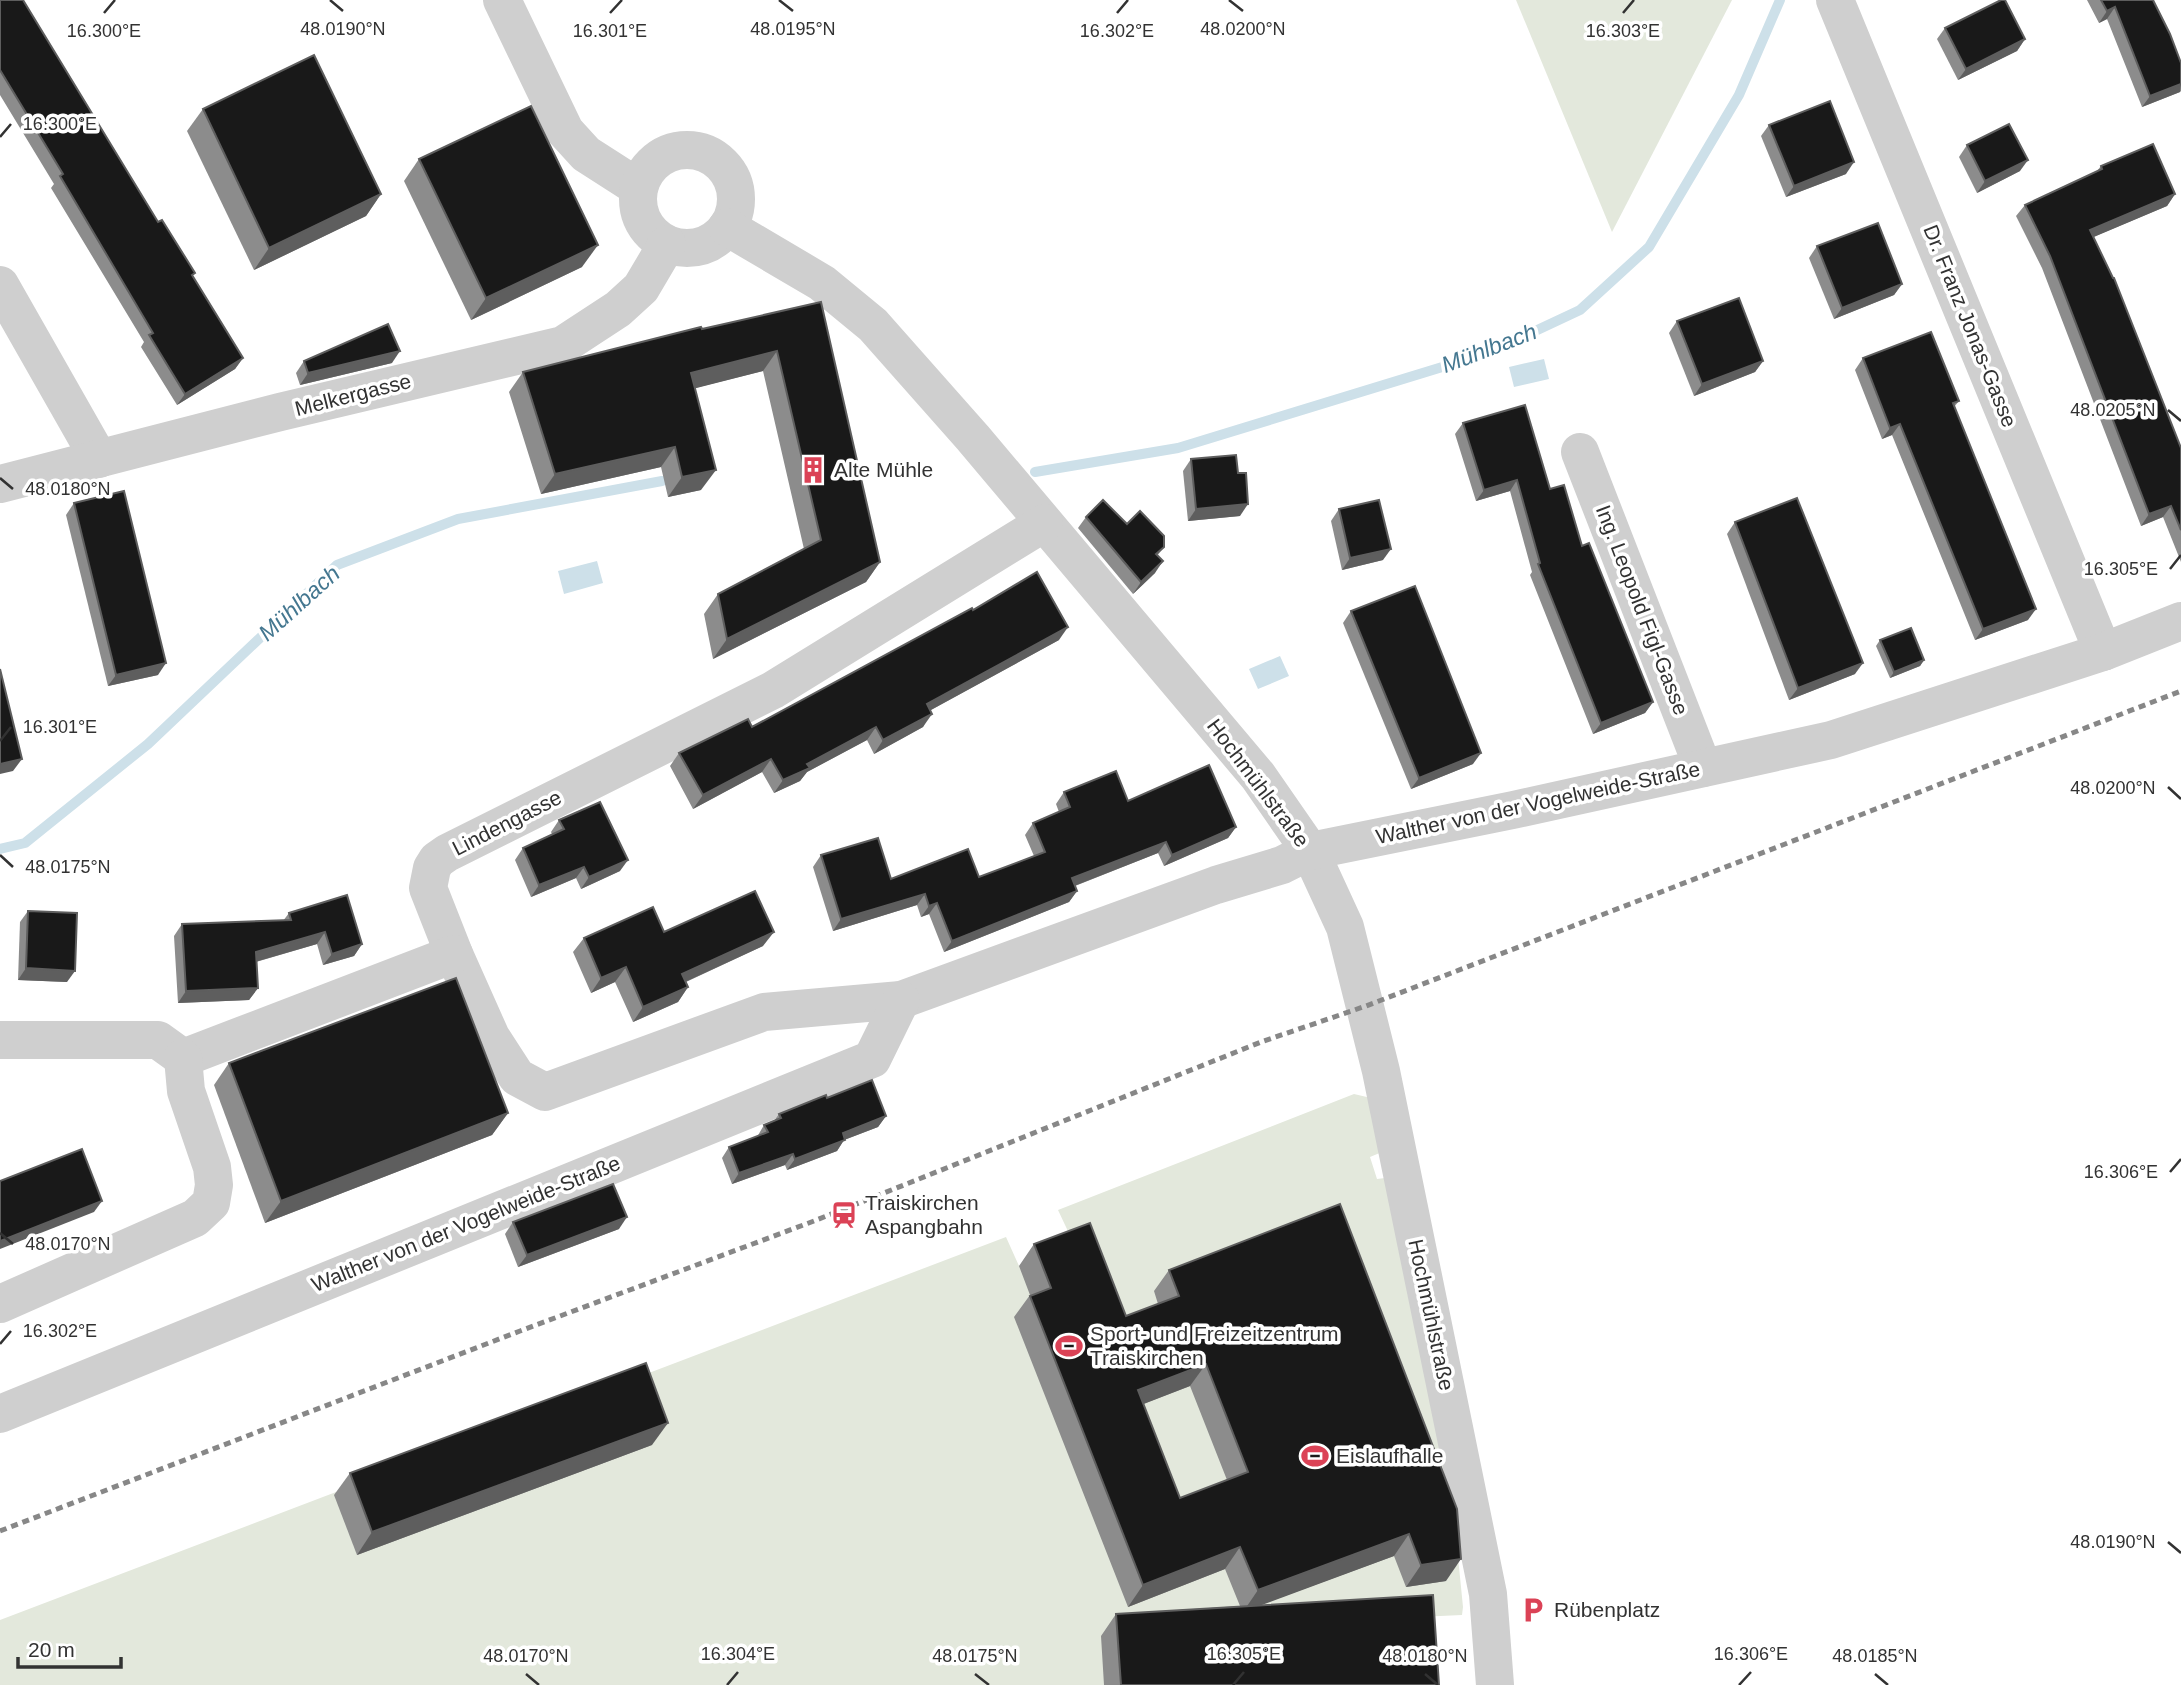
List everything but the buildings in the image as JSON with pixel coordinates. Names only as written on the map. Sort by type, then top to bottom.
[{"type":"street","points":[[502,0],[565,131],[586,153],[639,188]]},
{"type":"street","name":"Dr. Franz Jonas-Gasse","points":[[1835,0],[2103,652]]},
{"type":"street","points":[[684,150],[699,151],[720,163],[733,182],[736,198],[734,213],[727,227],[716,239],[701,246],[684,248],[667,244],[653,235],[643,221],[638,205],[639,188],[654,162],[668,153],[684,150]]},
{"type":"street","name":"Hochmühlstraße","points":[[727,227],[822,284],[873,325],[1258,776],[1310,851],[1345,926],[1381,1071],[1488,1594],[1495,1685]]},
{"type":"street","name":"Melkergasse","points":[[0,484],[280,412],[563,345],[618,309],[641,288],[667,244]]},
{"type":"street","points":[[0,285],[99,458]]},
{"type":"street","name":"Ing. Leopold Figl-Gasse","points":[[1580,452],[1703,768]]},
{"type":"street","name":"Lindengasse","points":[[454,954],[428,888],[429,875],[437,860],[773,690],[1044,523]]},
{"type":"street","name":"Walther von der Vogelweide-Straße","points":[[454,954],[491,1037],[517,1077],[545,1092],[764,1012],[901,1000],[1216,885],[1282,865],[1310,851],[1513,810],[1831,740],[2103,652],[2181,621]]},
{"type":"street","points":[[183,1058],[454,954]]},
{"type":"street","name":"Walther von der Vogelweide-Straße","points":[[0,1414],[872,1059],[901,1000]]},
{"type":"street","points":[[0,1040],[158,1041],[183,1058]]},
{"type":"street","points":[[0,1304],[195,1218],[211,1203],[214,1185],[212,1167],[186,1091],[183,1058]]},
{"type":"shaded area","points":[[1516,0],[1732,0],[1612,232]]},
{"type":"shaded area","points":[[1544,359],[1549,379],[1514,387],[1509,367]]},
{"type":"shaded area","points":[[597,561],[603,583],[564,594],[558,571]]},
{"type":"shaded area","points":[[1280,656],[1289,676],[1258,689],[1249,669]]},
{"type":"shaded area","name":"Sport- und Freizeitzentrum Traiskirchen","points":[[1354,1094],[1371,1098],[1382,1152],[1370,1157],[1377,1179],[1385,1178],[1454,1517],[1462,1615],[1418,1617],[1422,1685],[0,1685],[0,1620],[1006,1237],[1019,1266],[1074,1244],[1058,1210]]},
{"type":"waterway","name":"Mühlbach","points":[[1035,472],[1178,448],[1488,353],[1580,310],[1649,247],[1739,95],[1780,0]]},
{"type":"waterway","name":"Mühlbach","points":[[0,849],[25,843],[148,744],[337,565],[458,519],[662,481]]},
{"type":"railway","points":[[0,1531],[814,1221],[1261,1042],[1366,1006],[2181,691]]},
{"type":"place","name":"Alte Mühle","points":[[813,470]]},
{"type":"place","name":"Traiskirchen Aspangbahn","points":[[844,1215]]},
{"type":"place","name":"Sport- und Freizeitzentrum Traiskirchen","points":[[1069,1346]]},
{"type":"place","name":"Eislaufhalle","points":[[1315,1456]]},
{"type":"place","name":"Rübenplatz","points":[[1533,1610]]}]
